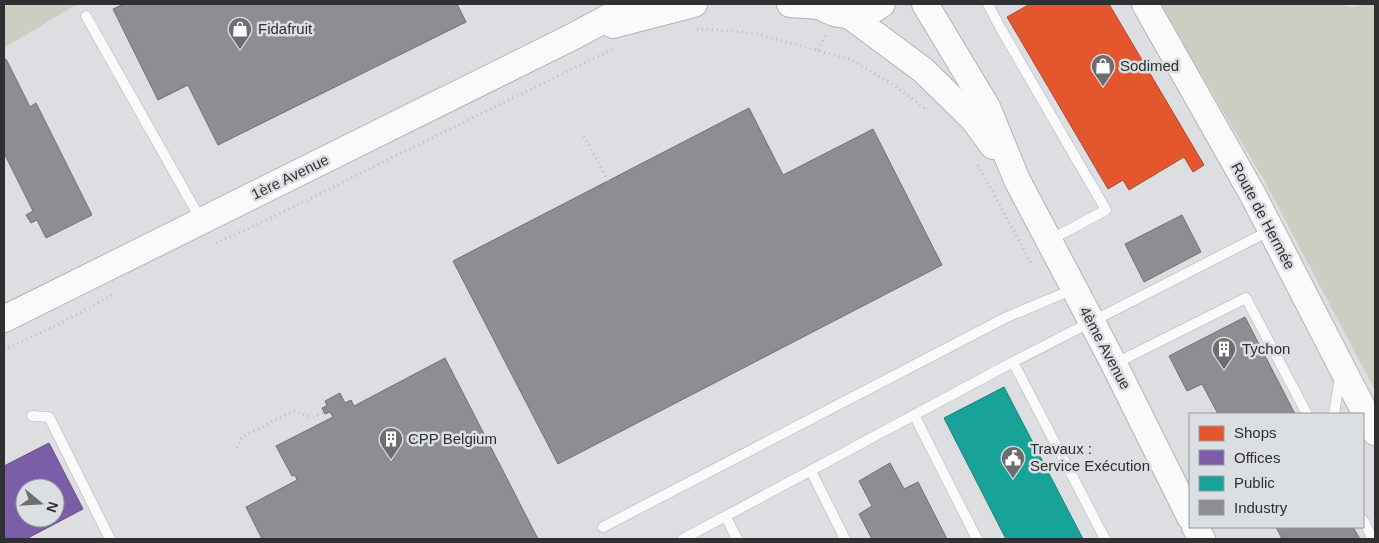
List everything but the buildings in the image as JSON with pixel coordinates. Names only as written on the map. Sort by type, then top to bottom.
[{"type":"street","name":"1ère Avenue","points":[[4,319],[576,35],[634,4]]},
{"type":"street","name":"1ère Avenue","points":[[576,35],[694,4]]},
{"type":"street","points":[[790,4],[820,5],[838,14],[850,16],[874,10],[882,4]]},
{"type":"street","name":"4ème Avenue","points":[[925,4],[987,107],[1017,180],[1114,364],[1189,515]]},
{"type":"street","name":"Route de Hermée","points":[[1145,4],[1253,195],[1375,432]]},
{"type":"street","name":"4ème Avenue","points":[[850,16],[922,70],[973,119],[1017,180]]},
{"type":"street","points":[[1196,528],[1202,539]]},
{"type":"lane","points":[[988,4],[1106,210],[1050,241]]},
{"type":"lane","points":[[86,16],[202,221]]},
{"type":"lane","points":[[683,539],[1091,321],[1271,230]]},
{"type":"lane","points":[[603,527],[1007,317],[1074,288]]},
{"type":"lane","points":[[1114,364],[1246,298],[1306,413]]},
{"type":"lane","points":[[1013,362],[1105,539]]},
{"type":"lane","points":[[1334,413],[1342,366]]},
{"type":"lane","points":[[914,415],[978,539]]},
{"type":"lane","points":[[32,416],[49,417],[110,539]]},
{"type":"lane","points":[[811,471],[845,539]]},
{"type":"lane","points":[[726,517],[737,539]]},
{"type":"lane","points":[[1364,522],[1373,539]]},
{"type":"path","points":[[696,30],[754,33],[852,60],[898,88],[926,110]]},
{"type":"path","points":[[212,245],[273,217],[393,156],[615,48]]},
{"type":"path","points":[[584,136],[608,181]]},
{"type":"path","points":[[978,165],[1032,264]]},
{"type":"path","points":[[4,350],[118,292]]},
{"type":"path","points":[[237,448],[242,437],[293,411],[312,417],[324,412]]},
{"type":"shaded area","points":[[4,4],[77,4],[4,48]]},
{"type":"shaded area","points":[[1159,4],[1336,4],[1353,7],[1375,4],[1375,390],[1264,180]]},
{"type":"place","name":"Fidafruit","points":[[240,50]]},
{"type":"place","name":"Sodimed","points":[[1103,87]]},
{"type":"place","name":"Tychon","points":[[1224,370]]},
{"type":"place","name":"CPP Belgium","points":[[391,460]]},
{"type":"place","name":"Travaux : Service Exécution","points":[[1013,479]]}]
